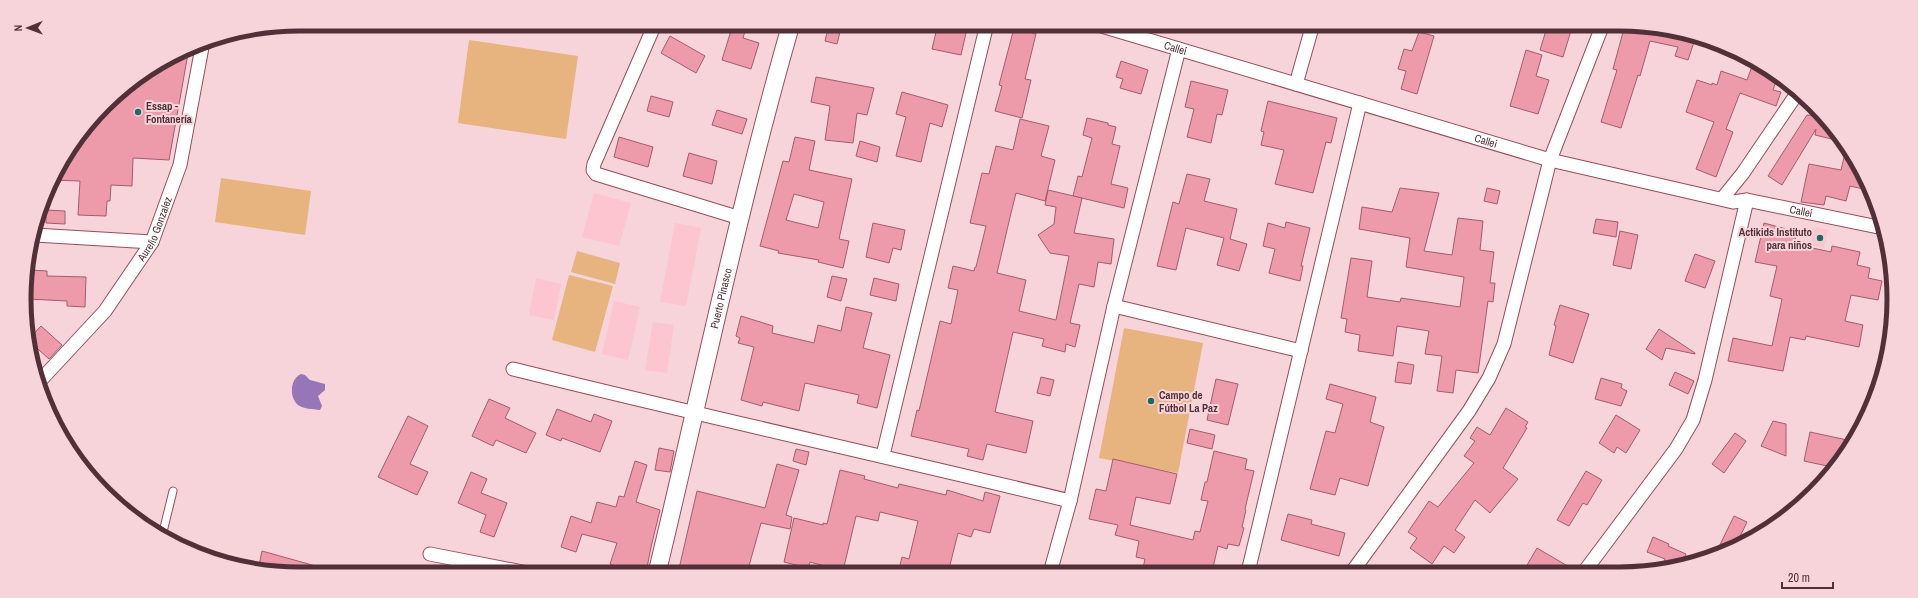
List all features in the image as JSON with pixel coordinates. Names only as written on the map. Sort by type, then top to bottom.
[{"type":"street","points":[[652,31],[594,164],[593,170],[596,174],[740,218]]},
{"type":"street","name":"Puerto Pinasco","points":[[658,567],[740,218],[771,94],[789,31]]},
{"type":"street","points":[[883,455],[985,31]]},
{"type":"street","name":"Calle´i","points":[[1119,31],[1550,160],[1733,202],[1747,200],[1877,227]]},
{"type":"street","points":[[1296,84],[1311,31]]},
{"type":"street","points":[[1356,567],[1469,411],[1489,378],[1504,344],[1550,160],[1600,31]]},
{"type":"street","name":"Aurelio Gonzalez","points":[[43,378],[105,311],[152,242],[180,165],[202,49]]},
{"type":"street","points":[[1052,567],[1070,501],[1114,306],[1179,49]]},
{"type":"street","points":[[1722,199],[1743,173],[1795,97]]},
{"type":"street","points":[[1249,567],[1360,103]]},
{"type":"street","points":[[1588,567],[1676,449],[1693,420],[1705,380],[1747,200]]},
{"type":"street","points":[[39,235],[152,242]]},
{"type":"street","points":[[1114,306],[1301,351]]},
{"type":"street","points":[[513,369],[695,414],[883,455],[1070,501]]},
{"type":"street","points":[[430,554],[497,567]]},
{"type":"lane","points":[[163,530],[173,492]]},
{"type":"shaded area","points":[[469,40],[578,56],[566,139],[458,123]]},
{"type":"shaded area","points":[[221,178],[311,191],[305,235],[215,222]]},
{"type":"shaded area","points":[[594,193],[631,203],[619,246],[582,237]]},
{"type":"shaded area","points":[[675,223],[701,228],[686,306],[660,302]]},
{"type":"shaded area","name":"Actikids Instituto para niños","points":[[1815,227],[1828,230],[1824,248],[1811,245]]},
{"type":"shaded area","points":[[577,251],[620,263],[615,284],[571,272]]},
{"type":"shaded area","points":[[569,275],[613,286],[595,352],[552,340]]},
{"type":"shaded area","points":[[536,278],[561,284],[554,320],[529,315]]},
{"type":"shaded area","points":[[614,301],[640,307],[628,360],[602,354]]},
{"type":"shaded area","points":[[653,322],[674,325],[667,373],[645,370]]},
{"type":"shaded area","name":"Campo de Fútbol La Paz","points":[[1124,328],[1203,343],[1178,473],[1099,458]]},
{"type":"shaded area","points":[[301,374],[305,375],[310,380],[325,384],[325,390],[318,396],[322,406],[320,410],[308,409],[298,405],[295,402],[292,388],[297,376]]},
{"type":"building","points":[[731,31],[745,31],[743,38],[759,43],[751,69],[722,60]]},
{"type":"building","points":[[827,31],[840,31],[837,44],[825,41]]},
{"type":"building","points":[[936,31],[966,31],[961,55],[932,49]]},
{"type":"building","points":[[1013,31],[1025,31],[1036,34],[1025,79],[1031,80],[1022,118],[995,111],[1002,86],[999,85]]},
{"type":"building","points":[[1546,31],[1571,31],[1563,57],[1540,50]]},
{"type":"building","points":[[1623,31],[1654,33],[1694,42],[1688,60],[1675,56],[1678,47],[1650,41],[1640,76],[1638,75],[1621,128],[1601,122],[1617,70],[1613,69]]},
{"type":"building","points":[[1419,32],[1434,36],[1417,94],[1401,89],[1406,71],[1398,69],[1404,49],[1412,51]]},
{"type":"building","points":[[670,36],[705,56],[696,73],[661,53]]},
{"type":"building","points":[[1526,50],[1542,55],[1536,76],[1549,80],[1538,114],[1510,106]]},
{"type":"building","name":"Essap - Fontanería","points":[[188,55],[169,160],[133,158],[132,186],[111,185],[110,201],[107,201],[106,216],[78,215],[80,181],[59,180],[76,150],[109,109],[150,76]]},
{"type":"building","points":[[1121,61],[1148,70],[1141,94],[1120,88],[1123,79],[1116,77]]},
{"type":"building","points":[[1752,66],[1776,82],[1773,90],[1781,92],[1776,106],[1740,93],[1726,129],[1733,132],[1716,177],[1696,169],[1714,122],[1686,112],[1697,80],[1712,85],[1712,83],[1717,85],[1721,71],[1747,80]]},
{"type":"building","points":[[816,77],[874,88],[867,115],[857,113],[853,143],[825,140],[830,106],[811,102]]},
{"type":"building","points":[[1191,81],[1228,90],[1222,115],[1217,114],[1211,143],[1187,137],[1194,109],[1185,107]]},
{"type":"building","points":[[902,92],[948,105],[942,127],[930,123],[921,162],[896,156],[906,117],[896,114]]},
{"type":"building","points":[[651,96],[673,102],[669,117],[647,111]]},
{"type":"building","points":[[1268,101],[1337,118],[1331,143],[1326,142],[1313,193],[1275,184],[1284,150],[1261,145],[1264,132],[1261,131]]},
{"type":"building","points":[[717,110],[747,119],[742,134],[712,125]]},
{"type":"building","points":[[1807,115],[1815,116],[1835,140],[1815,135],[1816,129],[1782,185],[1768,176]]},
{"type":"building","points":[[1087,118],[1108,123],[1108,125],[1116,127],[1112,144],[1120,146],[1111,184],[1128,188],[1124,208],[1073,196],[1078,176],[1082,177],[1092,138],[1083,135]]},
{"type":"building","points":[[1020,119],[1049,126],[1041,156],[1055,160],[1045,201],[1016,193],[1011,213],[997,273],[1026,280],[1019,311],[1056,320],[1069,256],[1050,253],[1038,235],[1054,224],[1056,207],[1045,205],[1048,190],[1082,198],[1074,233],[1114,239],[1111,264],[1098,262],[1094,287],[1079,284],[1070,323],[1080,325],[1075,347],[1066,344],[1065,352],[1042,346],[1044,339],[1013,332],[995,412],[1033,421],[1026,453],[987,444],[983,460],[967,456],[969,449],[911,436],[917,410],[919,411],[940,321],[951,324],[958,290],[948,288],[953,266],[974,271],[976,267],[986,226],[970,223],[982,173],[989,174],[996,146],[1013,150]]},
{"type":"building","points":[[619,137],[653,147],[648,167],[614,157]]},
{"type":"building","points":[[795,137],[815,141],[809,170],[852,179],[839,239],[849,241],[843,268],[818,262],[819,260],[778,253],[779,251],[760,246],[783,161],[789,162]],"holes":[[[794,194],[824,202],[818,228],[786,220]]]},
{"type":"building","points":[[860,141],[880,147],[877,162],[856,156]]},
{"type":"building","points":[[689,153],[717,161],[712,184],[683,176]]},
{"type":"building","points":[[1845,155],[1864,189],[1850,186],[1846,201],[1826,196],[1824,205],[1801,202],[1809,164],[1841,170]]},
{"type":"building","points":[[1187,174],[1210,179],[1204,201],[1237,209],[1230,239],[1247,244],[1239,271],[1217,265],[1224,238],[1186,228],[1176,270],[1157,266],[1173,202],[1179,204]]},
{"type":"building","points":[[1400,188],[1439,193],[1424,251],[1452,255],[1458,218],[1483,221],[1480,250],[1494,252],[1490,283],[1495,283],[1493,302],[1488,301],[1478,373],[1456,370],[1453,393],[1437,391],[1442,356],[1425,354],[1429,331],[1397,326],[1393,356],[1358,351],[1360,335],[1345,332],[1347,319],[1341,318],[1351,258],[1372,261],[1367,297],[1400,302],[1401,298],[1460,307],[1464,277],[1406,267],[1410,238],[1359,229],[1362,207],[1392,212]]},
{"type":"building","points":[[1487,188],[1500,191],[1497,204],[1484,201]]},
{"type":"building","points":[[46,210],[65,211],[65,224],[46,223]]},
{"type":"building","points":[[1596,219],[1618,222],[1616,237],[1593,233]]},
{"type":"building","points":[[1286,222],[1310,228],[1301,266],[1303,266],[1300,281],[1269,273],[1275,249],[1263,246],[1268,223],[1285,228]]},
{"type":"building","points":[[873,223],[905,230],[901,250],[893,248],[889,263],[866,257]]},
{"type":"building","points":[[1764,223],[1797,232],[1794,244],[1831,252],[1832,246],[1860,252],[1857,265],[1870,268],[1868,278],[1882,281],[1878,300],[1851,295],[1845,321],[1863,325],[1859,347],[1806,336],[1805,340],[1790,337],[1783,371],[1728,361],[1733,338],[1772,346],[1782,299],[1770,296],[1777,266],[1755,262]]},
{"type":"building","points":[[1620,231],[1638,235],[1631,269],[1613,265]]},
{"type":"building","points":[[1695,254],[1715,261],[1705,288],[1685,281]]},
{"type":"building","points":[[33,270],[47,271],[47,276],[86,277],[85,307],[67,306],[67,301],[31,299]]},
{"type":"building","points":[[832,276],[847,279],[841,301],[827,297]]},
{"type":"building","points":[[874,278],[899,284],[896,301],[870,295]]},
{"type":"building","points":[[1560,305],[1589,314],[1573,363],[1549,355],[1556,326],[1554,325]]},
{"type":"building","points":[[846,307],[872,313],[863,348],[890,355],[877,408],[857,403],[859,395],[805,383],[799,411],[763,402],[762,406],[741,400],[754,347],[738,343],[740,338],[736,336],[741,316],[773,326],[772,333],[814,343],[818,325],[841,331]]},
{"type":"building","points":[[41,326],[62,345],[49,359],[35,347],[33,335]]},
{"type":"building","points":[[1659,329],[1695,354],[1666,348],[1662,360],[1646,349]]},
{"type":"building","points":[[1398,362],[1414,365],[1411,384],[1395,382]]},
{"type":"building","points":[[1675,372],[1694,381],[1688,394],[1669,385]]},
{"type":"building","points":[[1041,377],[1054,380],[1050,396],[1037,393]]},
{"type":"building","points":[[1601,378],[1622,384],[1621,388],[1627,391],[1621,406],[1595,399]]},
{"type":"building","points":[[1216,379],[1238,384],[1228,425],[1207,420]]},
{"type":"building","points":[[1330,384],[1376,397],[1370,422],[1384,427],[1368,486],[1340,478],[1335,495],[1310,489],[1326,431],[1335,433],[1343,404],[1326,399]]},
{"type":"building","points":[[489,399],[510,408],[505,418],[536,433],[526,453],[496,440],[493,446],[472,436]]},
{"type":"building","points":[[1506,408],[1528,422],[1525,427],[1527,428],[1503,468],[1518,479],[1490,513],[1475,500],[1455,530],[1465,537],[1454,553],[1444,546],[1432,564],[1410,548],[1417,538],[1408,532],[1429,501],[1438,507],[1474,463],[1464,456],[1475,441],[1470,438],[1477,427],[1490,435]]},
{"type":"building","points":[[557,409],[591,422],[594,414],[612,421],[600,452],[562,438],[561,441],[546,435]]},
{"type":"building","points":[[1616,415],[1640,430],[1626,453],[1617,447],[1614,453],[1599,443]]},
{"type":"building","points":[[408,416],[428,426],[410,464],[428,472],[417,495],[378,477]]},
{"type":"building","points":[[1773,421],[1786,424],[1786,456],[1761,446]]},
{"type":"building","points":[[1190,429],[1215,435],[1212,449],[1187,443]]},
{"type":"building","points":[[1810,432],[1847,440],[1828,466],[1804,461]]},
{"type":"building","points":[[1735,433],[1746,441],[1724,473],[1712,464]]},
{"type":"building","points":[[659,448],[674,451],[670,472],[655,470]]},
{"type":"building","points":[[796,449],[809,452],[806,465],[793,461]]},
{"type":"building","points":[[1214,451],[1247,459],[1245,469],[1254,471],[1245,509],[1242,527],[1244,528],[1239,546],[1228,544],[1227,549],[1218,546],[1213,567],[1143,567],[1145,559],[1136,557],[1139,541],[1115,535],[1118,525],[1089,519],[1096,489],[1106,491],[1113,459],[1177,474],[1170,504],[1136,497],[1130,525],[1193,540],[1195,531],[1200,532],[1208,501],[1201,500],[1205,482],[1207,482]]},
{"type":"building","points":[[635,461],[647,465],[636,502],[660,510],[647,567],[619,567],[610,564],[617,543],[582,534],[576,552],[561,547],[571,516],[591,523],[597,502],[616,507],[619,496],[624,497]]},
{"type":"building","points":[[777,464],[799,470],[786,515],[792,517],[790,529],[761,523],[749,567],[679,567],[697,491],[765,508]]},
{"type":"building","points":[[840,470],[865,476],[864,479],[898,488],[899,484],[946,495],[947,490],[983,501],[985,492],[1000,496],[990,533],[974,529],[971,537],[958,533],[950,567],[900,567],[902,557],[909,559],[918,521],[880,512],[878,521],[856,516],[844,567],[828,567],[810,562],[808,567],[804,567],[784,562],[794,518],[823,525],[823,523],[827,524]]},
{"type":"building","points":[[1586,471],[1602,480],[1587,505],[1583,503],[1569,526],[1557,520]]},
{"type":"building","points":[[471,472],[487,479],[481,493],[507,503],[494,537],[480,532],[486,515],[458,503]]},
{"type":"building","points":[[1288,514],[1312,520],[1311,524],[1345,533],[1339,556],[1281,540]]},
{"type":"building","points":[[1734,516],[1747,522],[1739,538],[1718,548]]},
{"type":"building","points":[[1653,537],[1686,554],[1684,559],[1663,563],[1665,559],[1647,552]]},
{"type":"building","points":[[1537,548],[1569,567],[1526,567]]},
{"type":"building","points":[[262,551],[319,567],[299,567],[259,564]]},
{"type":"place","name":"Essap - Fontanería","points":[[138,112]]},
{"type":"place","name":"Actikids Instituto para niños","points":[[1820,238]]},
{"type":"place","name":"Campo de Fútbol La Paz","points":[[1151,401]]}]
